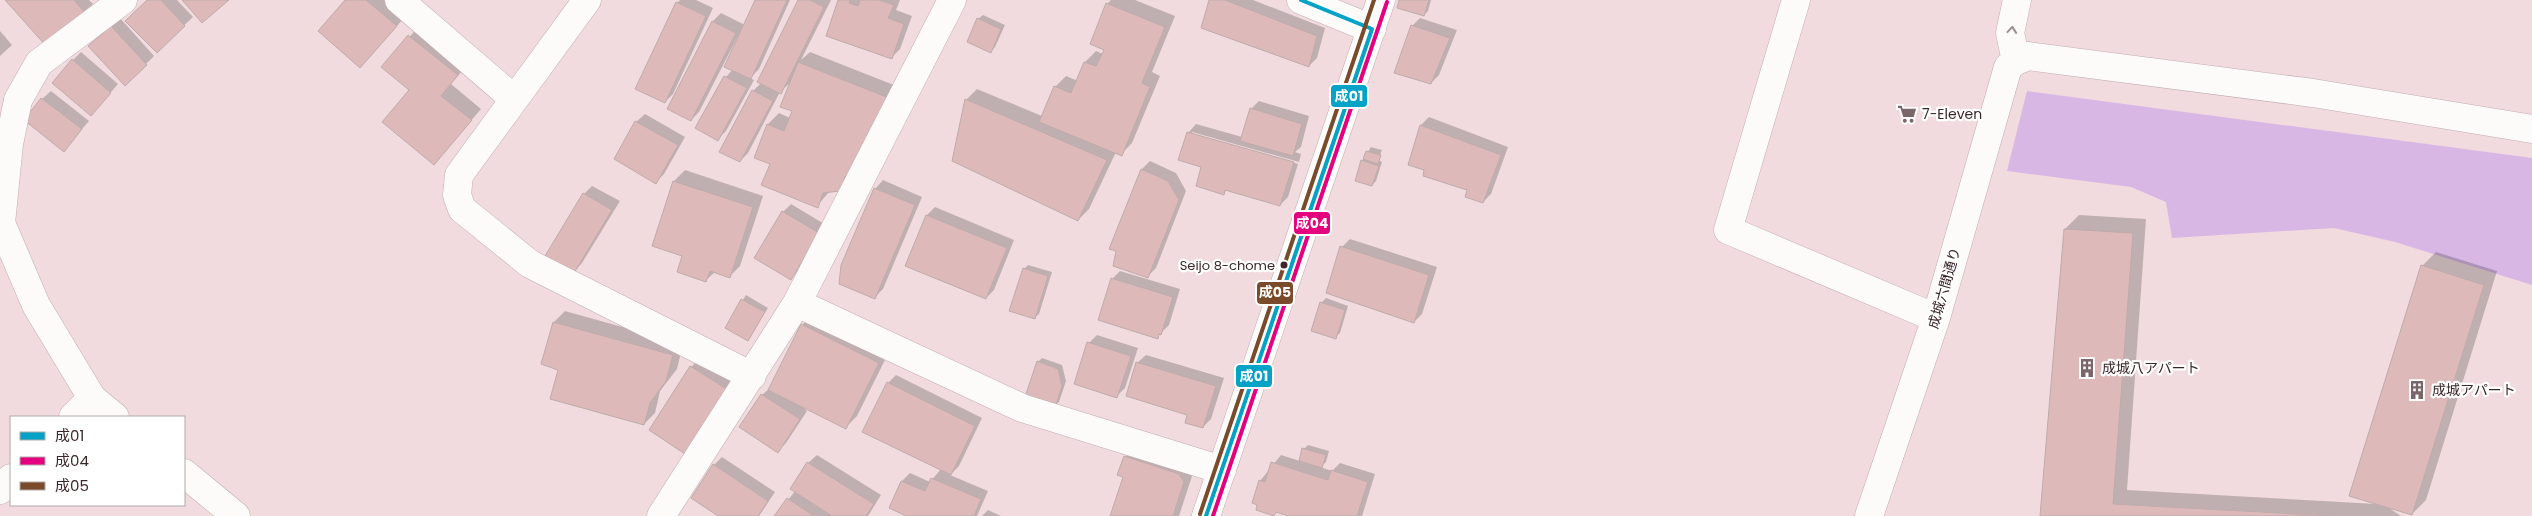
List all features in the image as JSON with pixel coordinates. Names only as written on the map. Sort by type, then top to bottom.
[{"type":"street","points":[[114,416],[92,398],[36,305],[1,223],[9,144],[18,100],[38,64],[123,0]]},
{"type":"street","points":[[398,0],[514,99]]},
{"type":"street","points":[[587,0],[459,175],[457,195],[462,209],[530,264],[752,376]]},
{"type":"street","points":[[661,516],[752,376],[796,303],[952,0]]},
{"type":"street","points":[[1300,0],[1372,29]]},
{"type":"street","points":[[1206,516],[1381,0]]},
{"type":"street","points":[[1796,0],[1728,230],[1936,318]]},
{"type":"street","points":[[2017,0],[2010,33],[2016,60],[2028,56],[2313,93],[2532,129]]},
{"type":"street","name":"成城六間通り","points":[[1869,516],[1936,318],[2008,67],[2016,60]]},
{"type":"street","points":[[796,303],[1022,408],[1222,470]]},
{"type":"street","points":[[74,416],[92,398]]},
{"type":"street","points":[[185,474],[236,516]]},
{"type":"street","points":[[0,490],[10,479]]},
{"type":"shaded area","points":[[2027,91],[2532,158],[2532,285],[2395,242],[2334,228],[2172,238],[2166,202],[2131,187],[2007,171]]},
{"type":"building","points":[[5,0],[74,0],[85,13],[47,47]]},
{"type":"building","points":[[147,0],[161,0],[185,26],[157,53],[125,21]]},
{"type":"building","points":[[182,0],[229,0],[202,23]]},
{"type":"building","points":[[345,0],[366,0],[397,26],[360,68],[318,31]]},
{"type":"building","points":[[755,0],[787,0],[751,79],[724,67]]},
{"type":"building","points":[[798,0],[810,0],[824,7],[781,94],[757,82]]},
{"type":"building","points":[[838,0],[850,0],[849,3],[858,6],[860,0],[879,0],[894,5],[888,18],[904,24],[892,59],[826,36]]},
{"type":"building","points":[[1209,0],[1225,0],[1317,36],[1309,67],[1201,28]]},
{"type":"building","points":[[1399,0],[1429,0],[1424,16],[1397,8]]},
{"type":"building","points":[[676,2],[706,16],[665,103],[635,89]]},
{"type":"building","points":[[1106,3],[1165,27],[1142,83],[1150,87],[1122,156],[1039,122],[1054,86],[1071,93],[1084,62],[1096,66],[1104,50],[1090,44]]},
{"type":"building","points":[[977,18],[1001,29],[991,53],[967,42]]},
{"type":"building","points":[[712,21],[736,33],[691,121],[667,109]]},
{"type":"building","points":[[1411,25],[1450,38],[1431,84],[1394,73]]},
{"type":"building","points":[[111,26],[147,65],[125,86],[88,46]]},
{"type":"building","points":[[408,35],[458,75],[441,96],[472,120],[434,165],[382,122],[409,90],[381,67]]},
{"type":"building","points":[[72,59],[111,93],[91,116],[52,83]]},
{"type":"building","points":[[798,62],[889,98],[857,181],[845,176],[840,191],[823,193],[818,208],[761,185],[770,164],[754,158],[767,124],[784,131],[792,111],[780,107]]},
{"type":"building","points":[[724,76],[747,88],[718,141],[695,128]]},
{"type":"building","points":[[752,90],[773,101],[740,162],[719,152]]},
{"type":"building","points":[[41,98],[82,129],[64,152],[24,120]]},
{"type":"building","points":[[965,99],[1107,160],[1078,221],[952,161]]},
{"type":"building","points":[[1250,108],[1302,124],[1293,156],[1240,141]]},
{"type":"building","points":[[635,121],[678,145],[656,184],[614,159]]},
{"type":"building","points":[[1420,125],[1501,155],[1483,203],[1465,197],[1467,190],[1423,176],[1424,170],[1408,165]]},
{"type":"building","points":[[1187,132],[1294,162],[1280,206],[1225,190],[1224,195],[1196,186],[1201,167],[1178,160]]},
{"type":"building","points":[[1366,151],[1381,155],[1378,164],[1363,159]]},
{"type":"building","points":[[1361,160],[1379,166],[1372,186],[1355,181]]},
{"type":"building","points":[[1141,169],[1168,181],[1179,200],[1148,278],[1113,266],[1116,251],[1109,249]]},
{"type":"building","points":[[673,181],[753,207],[730,278],[710,271],[706,282],[677,272],[682,256],[652,246]]},
{"type":"building","points":[[874,188],[915,205],[875,299],[839,284],[841,265]]},
{"type":"building","points":[[583,193],[612,210],[574,273],[545,256]]},
{"type":"building","points":[[782,211],[819,233],[791,280],[754,258]]},
{"type":"building","points":[[926,215],[1007,248],[986,299],[905,266]]},
{"type":"building","name":"成城八アパート","points":[[2064,229],[2133,233],[2113,504],[2333,516],[2040,516]]},
{"type":"building","points":[[1340,246],[1429,275],[1414,323],[1326,293]]},
{"type":"building","name":"成城アパート","points":[[2421,265],[2484,285],[2412,515],[2349,496]]},
{"type":"building","points":[[1023,268],[1048,276],[1035,319],[1009,311]]},
{"type":"building","points":[[1111,278],[1173,297],[1158,339],[1098,320]]},
{"type":"building","points":[[741,299],[765,312],[748,341],[725,328]]},
{"type":"building","points":[[1320,302],[1345,310],[1336,339],[1311,331]]},
{"type":"building","points":[[553,322],[673,355],[666,381],[650,403],[644,425],[550,399],[558,370],[541,364]]},
{"type":"building","points":[[801,324],[879,363],[846,429],[768,390]]},
{"type":"building","points":[[1087,342],[1131,356],[1117,398],[1074,384]]},
{"type":"building","points":[[1037,361],[1058,369],[1062,386],[1055,408],[1025,397]]},
{"type":"building","points":[[1136,362],[1216,386],[1203,428],[1185,423],[1187,415],[1126,396]]},
{"type":"building","points":[[690,366],[730,391],[688,456],[649,430]]},
{"type":"building","points":[[887,382],[975,426],[951,475],[862,432]]},
{"type":"building","points":[[761,394],[800,419],[778,453],[739,427]]},
{"type":"building","points":[[1302,448],[1326,455],[1322,468],[1299,461]]},
{"type":"building","points":[[1124,456],[1179,474],[1184,482],[1173,516],[1110,516],[1123,477],[1117,475]]},
{"type":"building","points":[[807,462],[874,504],[866,516],[832,516],[790,489]]},
{"type":"building","points":[[1271,462],[1328,480],[1331,470],[1368,482],[1357,516],[1288,516],[1276,512],[1274,516],[1256,510],[1257,505],[1252,503],[1259,480],[1265,482]]},
{"type":"building","points":[[713,464],[768,501],[758,516],[718,516],[691,498]]},
{"type":"building","points":[[931,478],[981,499],[974,516],[906,516],[889,508],[901,481],[925,491]]},
{"type":"building","points":[[787,498],[814,516],[774,516]]},
{"type":"transit line","name":"成01","points":[[1206,516],[1372,29],[1301,0]]},
{"type":"transit line","name":"成05","points":[[1200,514],[1374,0]]},
{"type":"transit line","name":"成04","points":[[1213,516],[1387,2]]},
{"type":"place","name":"7-Eleven","points":[[1907,114]]},
{"type":"place","name":"Seijo 8-chome","points":[[1284,265]]},
{"type":"place","name":"成城八アパート","points":[[2087,368]]},
{"type":"place","name":"成城アパート","points":[[2417,390]]}]
